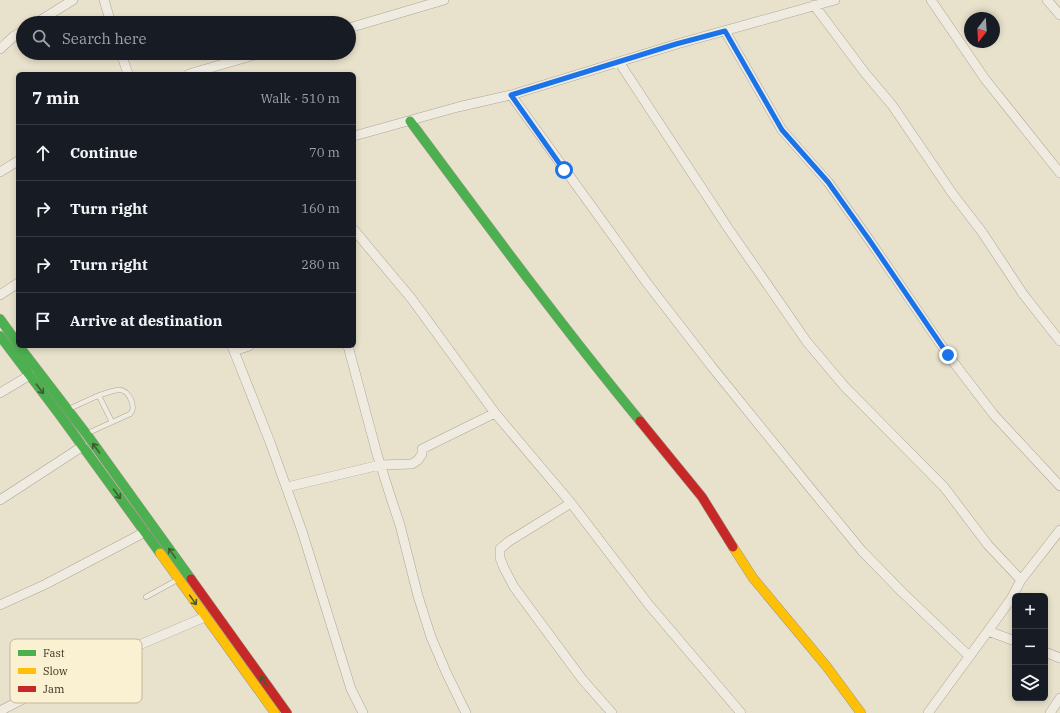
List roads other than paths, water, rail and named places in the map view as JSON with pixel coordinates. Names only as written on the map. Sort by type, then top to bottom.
[{"type":"street","points":[[47,16],[73,0]]},
{"type":"street","points":[[104,0],[109,16]]},
{"type":"street","points":[[356,26],[444,0]]},
{"type":"street","points":[[356,135],[458,106],[511,95],[676,44],[835,0]]},
{"type":"street","points":[[931,0],[984,79],[1060,173]]},
{"type":"street","points":[[1047,0],[1060,15]]},
{"type":"street","points":[[814,5],[892,105],[952,193],[982,232],[1023,294],[1060,341]]},
{"type":"street","points":[[725,31],[782,130],[828,182],[948,355],[994,414],[1060,486]]},
{"type":"street","points":[[0,49],[16,35]]},
{"type":"street","points":[[123,60],[127,72]]},
{"type":"street","points":[[196,72],[237,60]]},
{"type":"street","points":[[619,62],[728,228],[807,342],[846,387],[944,487],[988,545],[1021,580]]},
{"type":"street","points":[[511,95],[651,289],[811,489],[862,550],[902,592],[969,656]]},
{"type":"street","points":[[410,120],[492,232],[589,359],[702,497],[753,578],[827,667],[861,713]]},
{"type":"street","points":[[0,172],[16,161]]},
{"type":"street","points":[[356,232],[411,298],[495,413],[571,503],[650,605],[741,713]]},
{"type":"street","points":[[0,295],[16,284]]},
{"type":"street","points":[[0,319],[16,340]]},
{"type":"street","points":[[0,336],[146,532],[205,617],[275,713]]},
{"type":"street","points":[[22,348],[86,434],[287,713]]},
{"type":"street","points":[[349,348],[380,465],[400,525],[418,596],[431,637],[466,713]]},
{"type":"street","points":[[233,349],[287,487],[302,531],[350,689],[363,713]]},
{"type":"street","points":[[0,393],[30,375]]},
{"type":"street","points":[[287,487],[380,465],[412,464],[418,460],[422,454],[422,449],[495,413]]},
{"type":"street","points":[[0,500],[82,446]]},
{"type":"street","points":[[571,503],[508,542],[500,549],[500,558],[514,587],[582,679],[612,713]]},
{"type":"street","points":[[928,713],[988,632],[1011,599],[1021,580],[1060,530]]},
{"type":"street","points":[[0,605],[46,584],[146,532]]},
{"type":"street","points":[[142,644],[205,617]]},
{"type":"street","points":[[988,632],[1012,640]]},
{"type":"street","points":[[1048,653],[1060,658]]},
{"type":"street","points":[[1050,713],[1060,698]]},
{"type":"street","points":[[0,711],[16,703]]},
{"type":"lane","points":[[68,410],[99,396],[118,390],[126,392],[134,407],[133,412],[86,434]]},
{"type":"lane","points":[[99,396],[112,422]]},
{"type":"lane","points":[[146,596],[178,579]]}]
